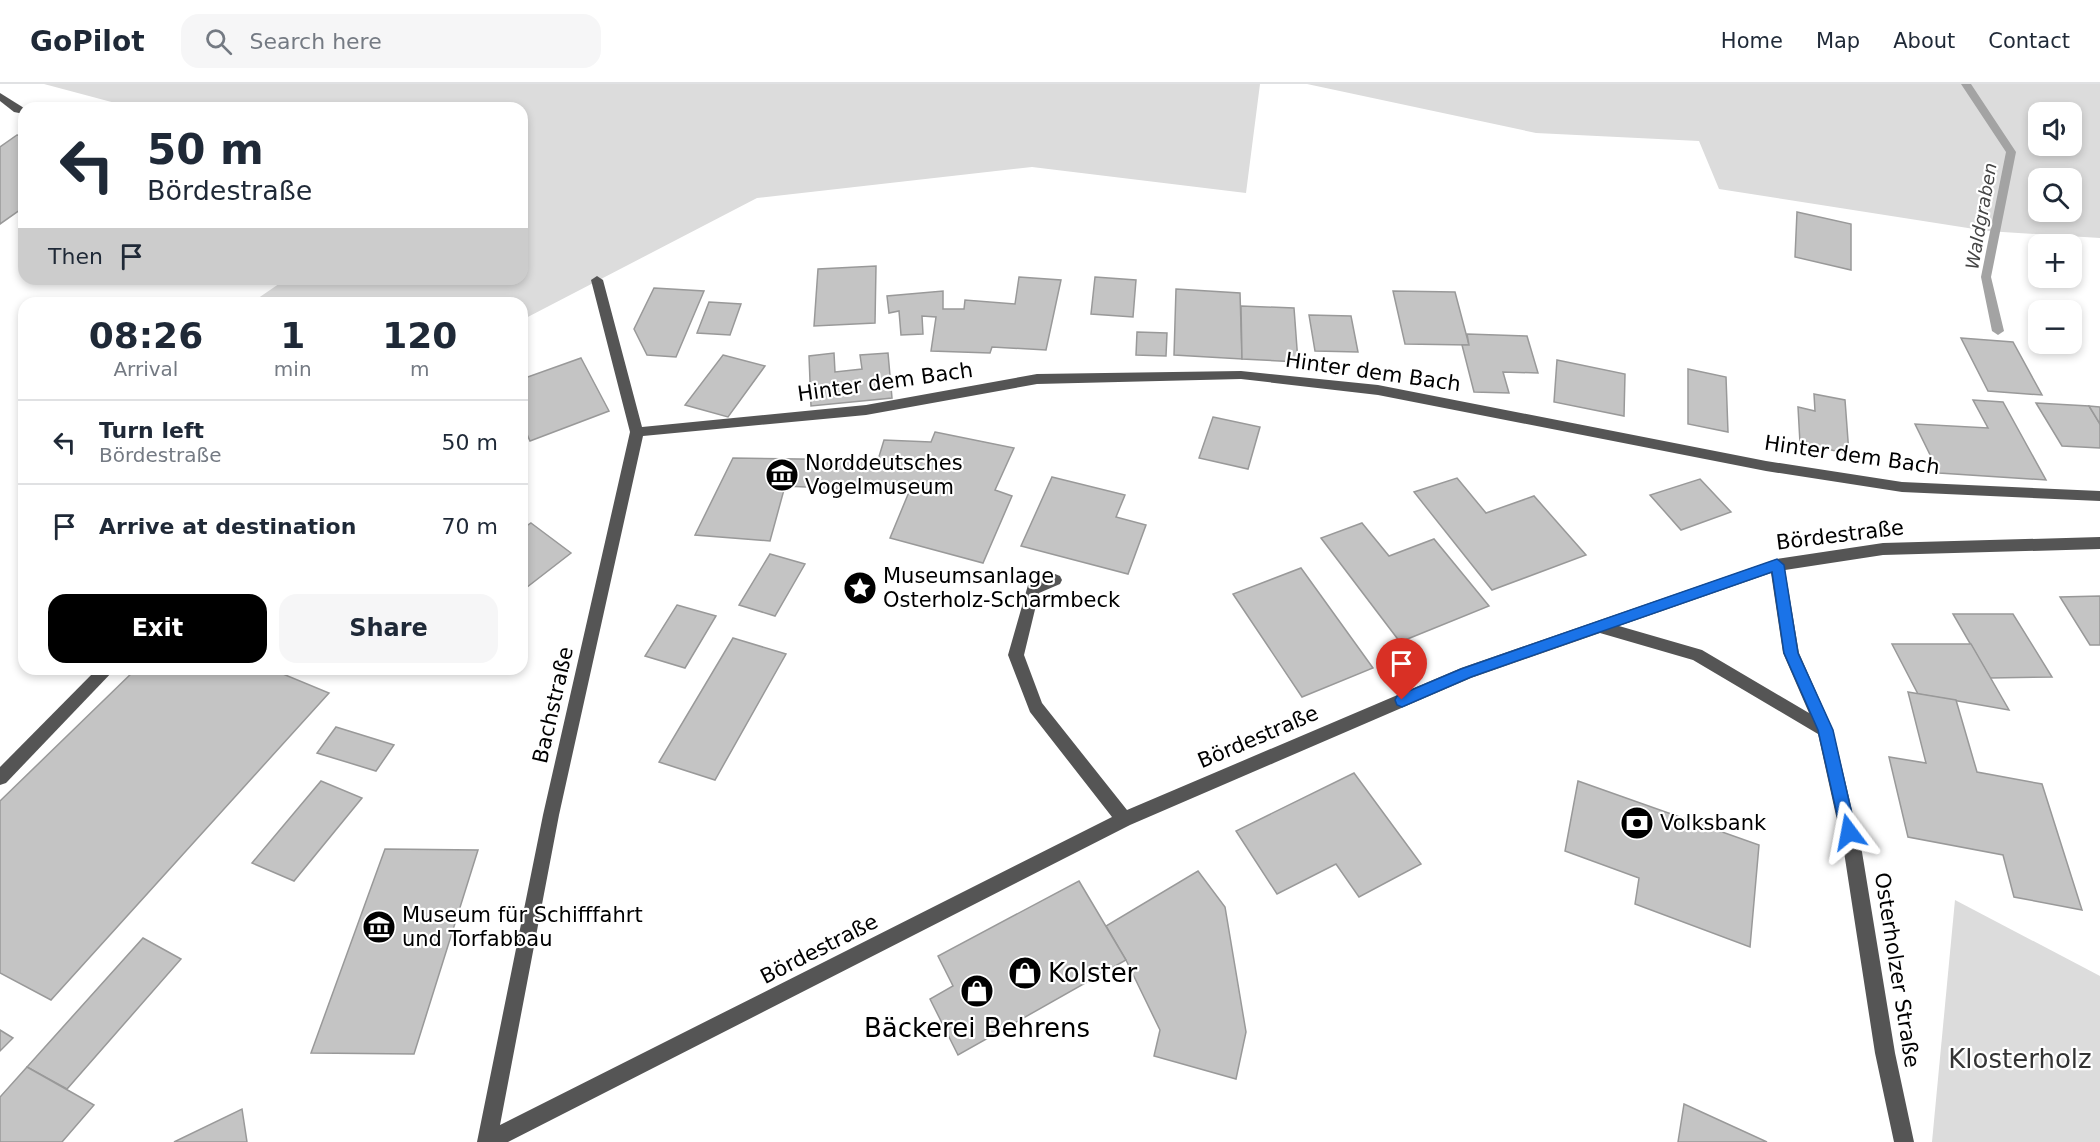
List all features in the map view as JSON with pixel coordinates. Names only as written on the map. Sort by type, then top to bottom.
[{"type":"street","points":[[0,96],[18,110]]},
{"type":"street","name":"Bachstraße","points":[[487,1142],[551,815],[637,432],[597,280]]},
{"type":"street","name":"Hinter dem Bach","points":[[637,432],[866,410],[1037,379],[1241,375],[1378,390],[1766,466],[1902,487],[2100,496]]},
{"type":"street","name":"Bördestraße","points":[[487,1142],[1124,819],[1466,673],[1777,565],[1883,549],[2100,543]]},
{"type":"street","name":"Osterholzer Straße","points":[[1777,565],[1791,653],[1825,730],[1853,852],[1885,1053],[1904,1142]]},
{"type":"street","points":[[1055,580],[1033,589],[1016,655],[1036,707],[1124,819]]},
{"type":"street","points":[[1601,627],[1697,655],[1825,730]]},
{"type":"street","points":[[0,777],[101,675]]},
{"type":"green space","points":[[44,84],[1260,84],[1246,193],[1032,167],[757,198],[528,317],[528,297],[260,297],[277,285],[528,285],[528,102],[112,102]]},
{"type":"green space","points":[[1307,84],[2100,84],[2100,238],[2082,237],[2082,234],[1987,231],[1719,189],[1699,141],[1536,133]]},
{"type":"green space","name":"Klosterholz","points":[[1955,900],[2100,976],[2100,1142],[1932,1142]]},
{"type":"building","points":[[18,135],[18,211],[0,224],[0,147]]},
{"type":"building","points":[[1797,212],[1851,224],[1851,270],[1795,257]]},
{"type":"building","points":[[876,266],[875,323],[814,326],[818,269]]},
{"type":"building","points":[[1019,277],[1061,280],[1046,350],[992,347],[990,353],[931,351],[936,317],[922,316],[923,334],[901,335],[899,311],[889,313],[887,296],[943,291],[943,309],[964,309],[965,300],[1015,304]]},
{"type":"building","points":[[1095,277],[1136,280],[1133,317],[1091,314]]},
{"type":"building","points":[[654,288],[704,291],[676,357],[647,355],[634,329]]},
{"type":"building","points":[[1176,289],[1240,293],[1242,359],[1174,355]]},
{"type":"building","points":[[1393,291],[1455,292],[1469,345],[1405,344]]},
{"type":"building","points":[[709,302],[741,304],[730,335],[697,333]]},
{"type":"building","points":[[1241,306],[1294,308],[1298,362],[1242,359]]},
{"type":"building","points":[[1309,315],[1351,316],[1358,352],[1315,351]]},
{"type":"building","points":[[1137,332],[1167,333],[1166,356],[1136,355]]},
{"type":"building","points":[[1467,334],[1527,336],[1538,373],[1503,372],[1509,393],[1474,392],[1462,345],[1469,345]]},
{"type":"building","points":[[1961,338],[2013,342],[2042,395],[1988,391]]},
{"type":"building","points":[[834,353],[835,372],[862,369],[860,355],[888,353],[892,398],[811,406],[809,356]]},
{"type":"building","points":[[723,355],[765,366],[728,417],[685,405]]},
{"type":"building","points":[[581,358],[609,411],[530,441],[528,436],[528,377]]},
{"type":"building","points":[[1557,360],[1625,374],[1624,416],[1554,402]]},
{"type":"building","points":[[1688,369],[1726,377],[1728,432],[1688,424]]},
{"type":"building","points":[[1814,394],[1845,400],[1849,454],[1800,443],[1798,407],[1815,411]]},
{"type":"building","points":[[1973,400],[2003,402],[2046,480],[1939,473],[1915,424],[1988,428]]},
{"type":"building","points":[[2036,403],[2089,406],[2100,424],[2100,448],[2062,446]]},
{"type":"building","points":[[2089,406],[2100,407],[2100,424]]},
{"type":"building","points":[[1213,417],[1260,427],[1248,469],[1199,458]]},
{"type":"building","points":[[935,432],[1014,448],[995,490],[1012,496],[983,563],[890,538],[909,492],[785,486],[770,541],[695,535],[733,458],[878,460],[884,440],[931,442]]},
{"type":"building","points":[[1052,477],[1125,495],[1116,517],[1146,525],[1128,574],[1021,546]]},
{"type":"building","points":[[1457,478],[1486,513],[1534,496],[1586,555],[1492,590],[1414,492]]},
{"type":"building","points":[[1700,479],[1731,512],[1681,530],[1650,495]]},
{"type":"building","points":[[531,523],[571,553],[528,586],[528,525]]},
{"type":"building","points":[[1362,523],[1389,556],[1434,539],[1489,606],[1400,642],[1321,538]]},
{"type":"building","points":[[770,554],[805,564],[775,616],[739,605]]},
{"type":"building","points":[[1301,568],[1373,668],[1302,697],[1233,594]]},
{"type":"building","points":[[2100,596],[2100,645],[2090,645],[2060,597]]},
{"type":"building","points":[[677,605],[716,616],[685,668],[645,656]]},
{"type":"building","points":[[1953,614],[2013,614],[2052,677],[1990,678]]},
{"type":"building","points":[[733,638],[786,654],[715,780],[659,762]]},
{"type":"building","points":[[1892,644],[1971,644],[2009,710],[1918,694]]},
{"type":"building","points":[[130,675],[286,675],[329,693],[51,1000],[0,973],[0,801]]},
{"type":"building","points":[[1908,692],[1956,700],[1977,772],[2042,784],[2082,910],[2014,897],[2003,855],[1908,837],[1889,757],[1926,763]]},
{"type":"building","points":[[336,727],[394,745],[376,771],[317,753]]},
{"type":"building","points":[[1354,773],[1421,864],[1359,897],[1336,864],[1277,894],[1236,831]]},
{"type":"building","points":[[321,781],[362,798],[294,881],[252,863]]},
{"type":"building","points":[[1578,781],[1759,845],[1750,947],[1635,904],[1639,878],[1565,851]]},
{"type":"building","points":[[385,849],[478,850],[414,1054],[311,1053]]},
{"type":"building","points":[[1198,871],[1225,907],[1246,1032],[1236,1079],[1154,1056],[1160,1030],[1126,960],[1106,926]]},
{"type":"building","name":"Kolster","points":[[1079,881],[1126,960],[958,1055],[930,999],[953,986],[938,956]]},
{"type":"building","points":[[143,938],[181,959],[67,1089],[27,1067]]},
{"type":"building","points":[[0,1030],[13,1038],[0,1051]]},
{"type":"building","points":[[27,1067],[94,1105],[62,1142],[0,1142],[0,1097]]},
{"type":"building","points":[[1684,1104],[1767,1142],[1678,1142]]},
{"type":"building","points":[[242,1109],[247,1142],[174,1142]]},
{"type":"waterway","name":"Waldgraben","points":[[1966,84],[2011,152],[1986,277],[1998,331]]},
{"type":"place","name":"Norddeutsches Vogelmuseum","points":[[782,475]]},
{"type":"place","name":"Museumsanlage Osterholz-Scharmbeck","points":[[860,588]]},
{"type":"place","name":"Volksbank","points":[[1637,823]]},
{"type":"place","name":"Museum für Schifffahrt und Torfabbau","points":[[379,927]]},
{"type":"place","name":"Kolster","points":[[1025,973]]},
{"type":"place","name":"Bäckerei Behrens","points":[[977,991]]},
{"type":"route","points":[[1402,700],[1466,673],[1777,565],[1791,653],[1825,730],[1849,832]]}]
